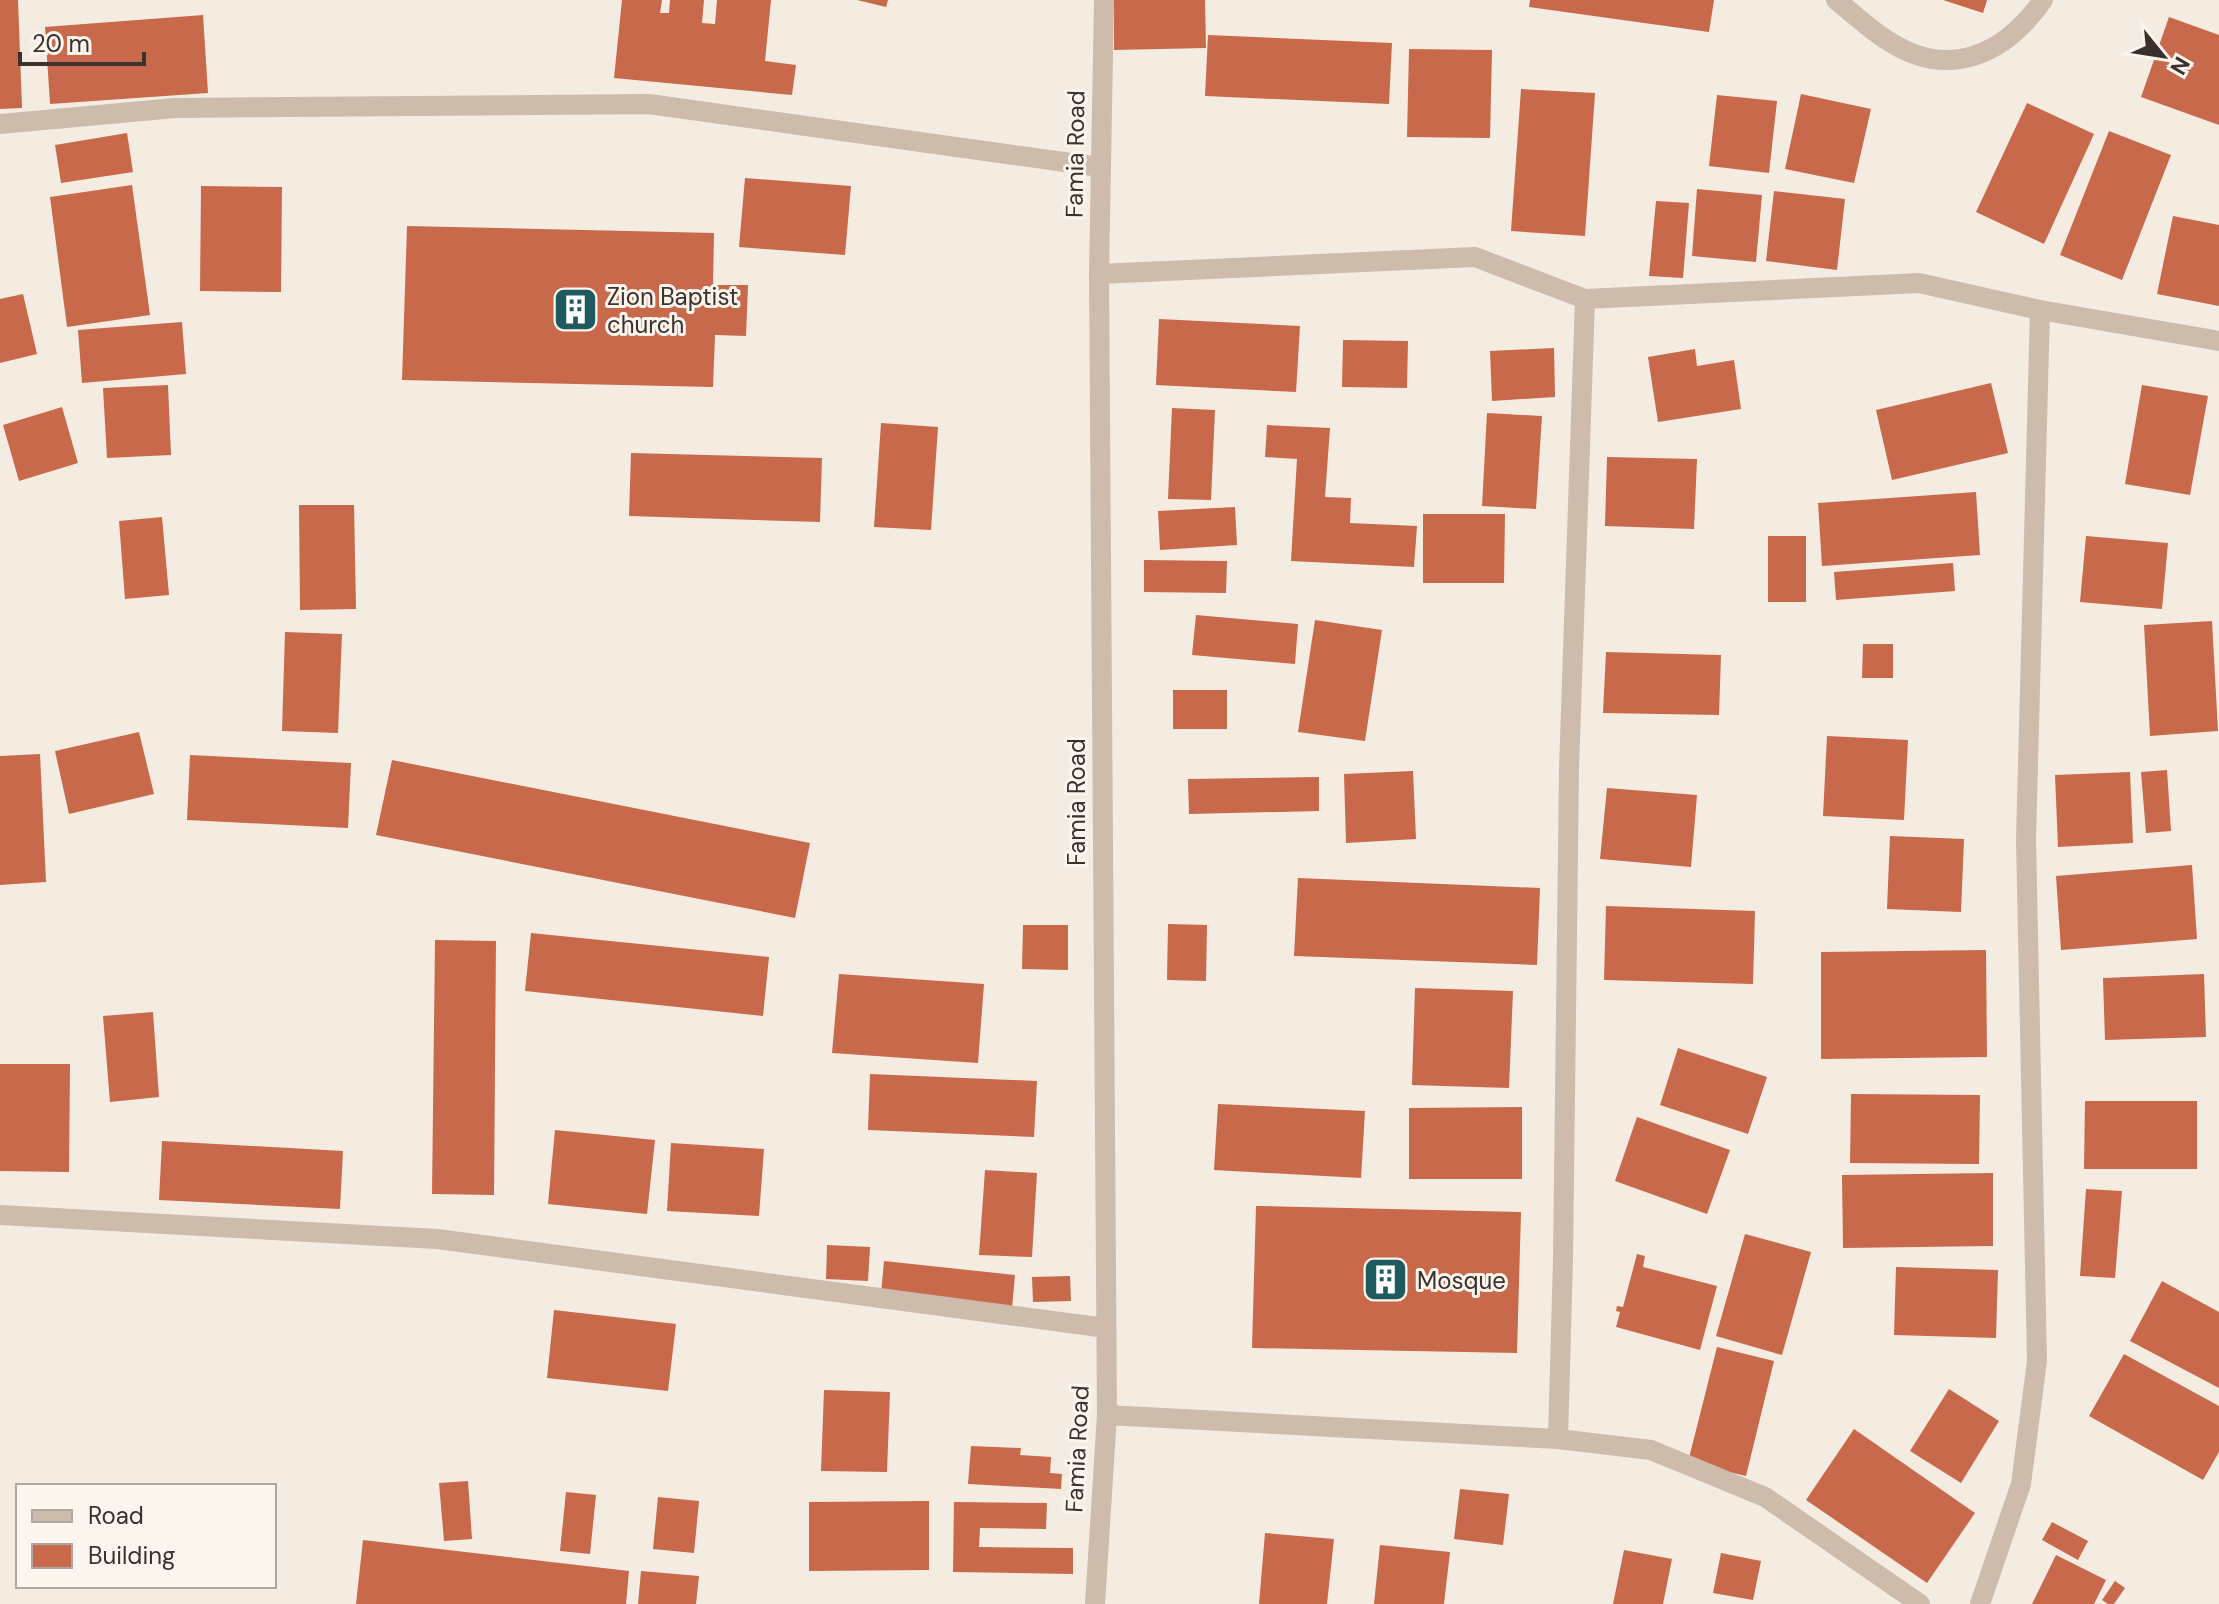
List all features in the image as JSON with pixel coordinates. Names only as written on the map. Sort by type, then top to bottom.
[{"type":"street","name":"Famia Road","points":[[1095,1604],[1107,1415],[1099,274],[1104,0]]},
{"type":"street","points":[[1836,0],[1890,43],[1934,61],[1973,57],[2006,40],[2033,15],[2043,0]]},
{"type":"street","points":[[0,124],[175,108],[649,104],[1100,167]]},
{"type":"street","points":[[1099,274],[1475,257],[1585,299],[1919,283],[2040,310],[2219,341]]},
{"type":"street","points":[[1558,1439],[1569,769],[1585,299]]},
{"type":"street","points":[[1980,1604],[2021,1484],[2037,1361],[2026,840],[2040,310]]},
{"type":"street","points":[[0,1215],[437,1239],[1106,1328]]},
{"type":"street","points":[[1107,1415],[1558,1439],[1651,1450],[1765,1497],[1920,1604]]},
{"type":"building","points":[[0,0],[18,0],[22,108],[0,109]]},
{"type":"building","points":[[622,0],[662,0],[660,13],[669,13],[670,0],[704,0],[702,23],[715,24],[717,0],[771,0],[765,61],[796,65],[792,95],[614,78]]},
{"type":"building","points":[[857,0],[888,0],[886,7]]},
{"type":"building","points":[[1114,0],[1205,0],[1206,48],[1114,50]]},
{"type":"building","points":[[1530,0],[1714,0],[1709,32],[1529,7]]},
{"type":"building","points":[[1943,0],[1987,0],[1983,13]]},
{"type":"building","points":[[203,15],[208,93],[50,104],[45,27]]},
{"type":"building","points":[[2169,17],[2219,35],[2219,125],[2141,97]]},
{"type":"building","points":[[1208,35],[1392,43],[1389,104],[1205,96]]},
{"type":"building","points":[[1409,49],[1492,50],[1490,138],[1407,137]]},
{"type":"building","points":[[1521,89],[1595,93],[1585,236],[1511,231]]},
{"type":"building","points":[[1801,94],[1871,109],[1854,183],[1785,169]]},
{"type":"building","points":[[1717,95],[1777,101],[1769,173],[1709,166]]},
{"type":"building","points":[[2027,103],[2094,134],[2044,244],[1976,212]]},
{"type":"building","points":[[2109,131],[2171,155],[2122,280],[2060,255]]},
{"type":"building","points":[[127,133],[133,172],[61,183],[55,145]]},
{"type":"building","points":[[745,178],[851,186],[845,255],[739,247]]},
{"type":"building","points":[[132,185],[150,315],[67,327],[50,197]]},
{"type":"building","points":[[201,186],[282,187],[281,292],[200,291]]},
{"type":"building","points":[[1697,189],[1762,195],[1756,262],[1692,256]]},
{"type":"building","points":[[1774,191],[1845,199],[1837,270],[1766,261]]},
{"type":"building","points":[[1656,201],[1689,203],[1683,278],[1649,276]]},
{"type":"building","points":[[2173,216],[2219,225],[2219,306],[2157,294]]},
{"type":"building","name":"Zion Baptist church","points":[[407,226],[714,233],[713,285],[748,285],[746,336],[715,335],[713,387],[402,380]]},
{"type":"building","points":[[23,294],[37,354],[0,363],[0,299]]},
{"type":"building","points":[[1159,319],[1300,326],[1296,392],[1156,385]]},
{"type":"building","points":[[182,322],[186,374],[82,383],[78,330]]},
{"type":"building","points":[[1343,340],[1408,341],[1407,388],[1342,387]]},
{"type":"building","points":[[1554,348],[1555,397],[1492,401],[1490,351]]},
{"type":"building","points":[[1695,349],[1697,366],[1734,360],[1741,409],[1658,422],[1648,357]]},
{"type":"building","points":[[1991,383],[2008,453],[1892,480],[1876,410]]},
{"type":"building","points":[[168,385],[171,455],[107,458],[103,388]]},
{"type":"building","points":[[2142,385],[2208,396],[2190,495],[2125,484]]},
{"type":"building","points":[[62,407],[78,463],[19,481],[3,425]]},
{"type":"building","points":[[1172,408],[1215,410],[1211,500],[1168,499]]},
{"type":"building","points":[[1487,413],[1542,416],[1536,509],[1482,506]]},
{"type":"building","points":[[881,423],[938,427],[931,530],[874,527]]},
{"type":"building","points":[[1267,425],[1330,428],[1325,497],[1351,498],[1350,523],[1417,526],[1414,567],[1291,561],[1297,459],[1265,457]]},
{"type":"building","points":[[631,453],[822,458],[820,522],[629,516]]},
{"type":"building","points":[[1607,457],[1697,459],[1694,529],[1605,526]]},
{"type":"building","points":[[1976,492],[1980,555],[1822,566],[1818,503]]},
{"type":"building","points":[[299,505],[354,505],[356,609],[300,610]]},
{"type":"building","points":[[1235,507],[1237,545],[1160,550],[1158,511]]},
{"type":"building","points":[[1423,514],[1505,514],[1504,583],[1423,583]]},
{"type":"building","points":[[162,517],[169,595],[125,599],[119,521]]},
{"type":"building","points":[[1768,536],[1806,536],[1806,602],[1768,602]]},
{"type":"building","points":[[2086,536],[2168,543],[2162,609],[2080,602]]},
{"type":"building","points":[[1144,560],[1227,561],[1226,593],[1144,592]]},
{"type":"building","points":[[1953,563],[1955,591],[1836,600],[1834,572]]},
{"type":"building","points":[[1196,615],[1298,624],[1295,664],[1192,655]]},
{"type":"building","points":[[1315,620],[1382,630],[1365,741],[1298,732]]},
{"type":"building","points":[[2212,621],[2218,731],[2150,736],[2144,625]]},
{"type":"building","points":[[285,632],[342,634],[338,733],[282,731]]},
{"type":"building","points":[[1863,644],[1893,644],[1893,678],[1862,678]]},
{"type":"building","points":[[1606,652],[1721,655],[1719,715],[1603,713]]},
{"type":"building","points":[[1173,690],[1227,690],[1227,729],[1173,729]]},
{"type":"building","points":[[139,732],[154,794],[69,814],[55,751]]},
{"type":"building","points":[[1827,736],[1908,740],[1904,820],[1823,816]]},
{"type":"building","points":[[40,754],[46,882],[0,885],[0,756]]},
{"type":"building","points":[[190,755],[351,763],[348,828],[187,820]]},
{"type":"building","points":[[392,760],[810,843],[795,918],[376,835]]},
{"type":"building","points":[[2167,770],[2171,831],[2146,833],[2141,772]]},
{"type":"building","points":[[1413,771],[1416,839],[1346,843],[1344,774]]},
{"type":"building","points":[[2130,772],[2133,843],[2058,847],[2055,775]]},
{"type":"building","points":[[1319,777],[1319,811],[1189,814],[1188,779]]},
{"type":"building","points":[[1607,788],[1697,795],[1691,867],[1600,859]]},
{"type":"building","points":[[1890,836],[1964,839],[1961,912],[1887,909]]},
{"type":"building","points":[[2192,865],[2197,939],[2061,950],[2056,876]]},
{"type":"building","points":[[1298,878],[1540,888],[1537,965],[1294,956]]},
{"type":"building","points":[[1606,906],[1755,911],[1753,984],[1604,980]]},
{"type":"building","points":[[1168,924],[1207,925],[1206,981],[1167,980]]},
{"type":"building","points":[[1023,925],[1068,925],[1068,970],[1022,969]]},
{"type":"building","points":[[531,933],[769,957],[763,1016],[525,991]]},
{"type":"building","points":[[435,940],[496,941],[494,1195],[432,1194]]},
{"type":"building","points":[[1986,950],[1987,1057],[1821,1059],[1821,952]]},
{"type":"building","points":[[839,974],[984,984],[978,1063],[832,1053]]},
{"type":"building","points":[[2204,974],[2206,1037],[2105,1040],[2103,978]]},
{"type":"building","points":[[1415,988],[1513,991],[1509,1088],[1412,1085]]},
{"type":"building","points":[[153,1012],[159,1097],[110,1102],[103,1016]]},
{"type":"building","points":[[1678,1048],[1767,1077],[1748,1134],[1660,1105]]},
{"type":"building","points":[[0,1064],[70,1064],[69,1172],[0,1171]]},
{"type":"building","points":[[870,1074],[1037,1081],[1034,1137],[868,1130]]},
{"type":"building","points":[[1851,1094],[1980,1095],[1979,1164],[1850,1163]]},
{"type":"building","points":[[2085,1101],[2197,1101],[2197,1169],[2084,1169]]},
{"type":"building","points":[[1218,1104],[1365,1111],[1361,1178],[1214,1170]]},
{"type":"building","points":[[1522,1107],[1522,1179],[1409,1179],[1409,1108]]},
{"type":"building","points":[[1637,1117],[1730,1150],[1707,1214],[1615,1181]]},
{"type":"building","points":[[555,1130],[655,1140],[647,1214],[548,1204]]},
{"type":"building","points":[[162,1141],[343,1151],[340,1209],[159,1200]]},
{"type":"building","points":[[671,1143],[764,1149],[759,1216],[667,1211]]},
{"type":"building","points":[[985,1170],[1037,1173],[1032,1257],[979,1255]]},
{"type":"building","points":[[1993,1173],[1993,1246],[1843,1248],[1842,1175]]},
{"type":"building","points":[[2086,1189],[2122,1191],[2115,1278],[2080,1276]]},
{"type":"building","name":"Mosque","points":[[1256,1206],[1521,1212],[1517,1353],[1252,1348]]},
{"type":"building","points":[[1745,1234],[1811,1252],[1782,1355],[1716,1336]]},
{"type":"building","points":[[827,1245],[870,1247],[868,1281],[826,1279]]},
{"type":"building","points":[[1637,1254],[1645,1256],[1643,1267],[1717,1286],[1700,1350],[1616,1327],[1620,1312],[1616,1311],[1617,1306],[1623,1307]]},
{"type":"building","points":[[884,1261],[1015,1275],[1012,1308],[881,1294]]},
{"type":"building","points":[[1896,1267],[1998,1270],[1996,1338],[1894,1335]]},
{"type":"building","points":[[1070,1276],[1071,1301],[1033,1302],[1032,1277]]},
{"type":"building","points":[[2162,1281],[2219,1312],[2219,1388],[2130,1341]]},
{"type":"building","points":[[554,1310],[676,1324],[668,1391],[547,1378]]},
{"type":"building","points":[[1717,1347],[1774,1361],[1746,1476],[1688,1462]]},
{"type":"building","points":[[2124,1354],[2219,1406],[2219,1452],[2203,1480],[2089,1416]]},
{"type":"building","points":[[1949,1389],[1999,1421],[1961,1483],[1910,1451]]},
{"type":"building","points":[[824,1390],[890,1392],[887,1472],[821,1471]]},
{"type":"building","points":[[1854,1429],[1975,1513],[1927,1583],[1806,1500]]},
{"type":"building","points":[[971,1446],[1021,1448],[1020,1455],[1051,1457],[1050,1473],[1062,1474],[1061,1489],[968,1484]]},
{"type":"building","points":[[468,1481],[472,1539],[444,1541],[439,1483]]},
{"type":"building","points":[[1460,1489],[1509,1494],[1503,1545],[1454,1539]]},
{"type":"building","points":[[566,1492],[596,1495],[590,1554],[560,1551]]},
{"type":"building","points":[[658,1497],[699,1501],[694,1553],[653,1549]]},
{"type":"building","points":[[929,1501],[929,1570],[809,1571],[809,1502]]},
{"type":"building","points":[[954,1502],[1047,1503],[1046,1529],[980,1528],[979,1547],[1073,1548],[1073,1574],[953,1572]]},
{"type":"building","points":[[2052,1522],[2088,1541],[2078,1560],[2042,1540]]},
{"type":"building","points":[[1265,1533],[1334,1539],[1327,1604],[1259,1604]]},
{"type":"building","points":[[363,1540],[629,1571],[626,1604],[356,1604]]},
{"type":"building","points":[[1380,1545],[1450,1552],[1444,1604],[1374,1604]]},
{"type":"building","points":[[1624,1550],[1672,1559],[1663,1604],[1613,1604]]},
{"type":"building","points":[[1721,1553],[1761,1561],[1753,1600],[1713,1593]]},
{"type":"building","points":[[2056,1555],[2106,1580],[2094,1604],[2032,1604]]},
{"type":"building","points":[[641,1571],[699,1576],[696,1604],[638,1604]]},
{"type":"building","points":[[2115,1581],[2125,1588],[2114,1604],[2108,1604],[2102,1600]]},
{"type":"place","name":"Zion Baptist church","points":[[576,310]]},
{"type":"place","name":"Mosque","points":[[1386,1280]]}]
